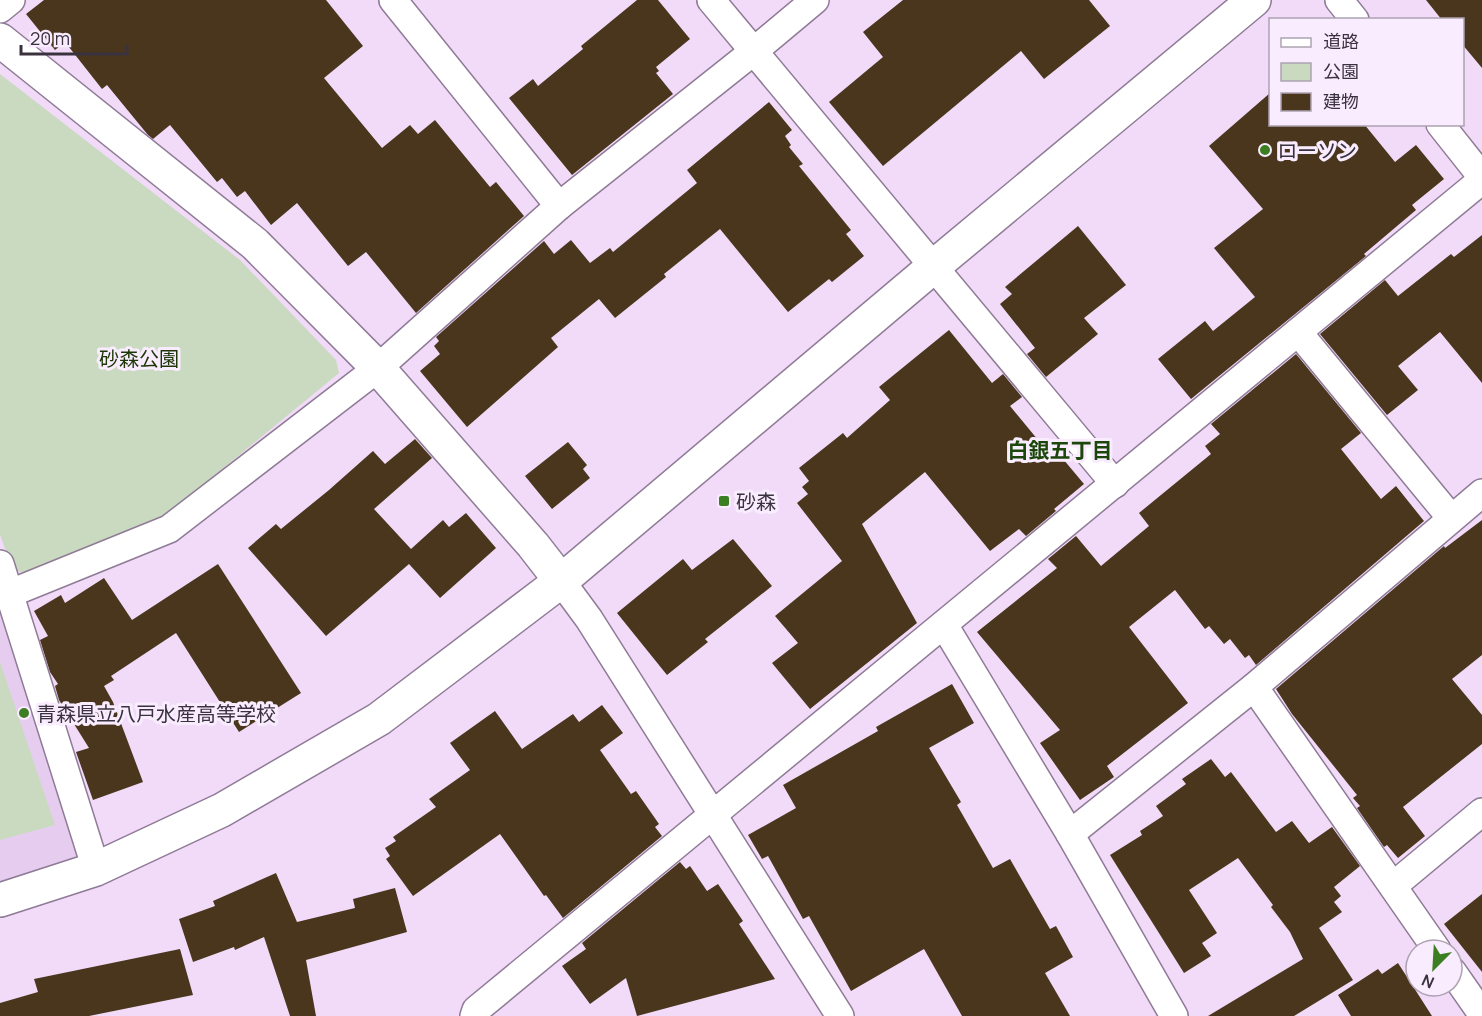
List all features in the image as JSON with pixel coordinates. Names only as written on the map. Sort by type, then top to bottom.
[{"type":"street","points":[[0,9],[12,0]]},
{"type":"street","points":[[393,0],[559,206]]},
{"type":"street","points":[[711,0],[1115,484]]},
{"type":"street","points":[[11,593],[169,529],[378,368],[559,206],[815,0]]},
{"type":"street","points":[[0,900],[96,869],[222,810],[379,719],[561,581],[1254,0]]},
{"type":"street","points":[[1339,0],[1353,18]]},
{"type":"street","points":[[0,40],[255,244],[378,368],[533,545],[589,619],[840,1016]]},
{"type":"street","points":[[474,1016],[477,1010],[1482,178],[1442,126]]},
{"type":"street","points":[[1298,332],[1451,518]]},
{"type":"street","points":[[1070,834],[1254,687],[1482,493]]},
{"type":"street","points":[[0,564],[96,869]]},
{"type":"street","points":[[944,625],[1070,834],[1174,1016]]},
{"type":"street","points":[[1254,687],[1429,938]]},
{"type":"street","points":[[1392,886],[1482,812]]},
{"type":"street","points":[[1464,988],[1482,1014]]},
{"type":"shaded area","name":"青森県立八戸水産高等学校","points":[[0,564],[96,869],[0,900]]},
{"type":"green space","name":"砂森公園","points":[[0,74],[240,260],[336,360],[339,373],[164,517],[29,574],[13,570],[0,535]]},
{"type":"green space","points":[[0,662],[55,825],[0,840]]},
{"type":"building","points":[[44,0],[326,0],[363,46],[324,78],[382,148],[410,125],[418,134],[435,120],[490,187],[496,182],[524,216],[416,313],[366,252],[348,266],[297,203],[271,225],[245,191],[237,197],[222,178],[217,182],[170,125],[153,139],[148,135],[107,85],[102,89],[65,42],[55,50],[26,14]]},
{"type":"building","points":[[637,0],[658,0],[690,39],[656,67],[659,71],[656,73],[673,94],[572,175],[509,98],[533,79],[538,86],[583,49],[581,46]]},
{"type":"building","points":[[903,0],[1089,0],[1110,26],[1044,79],[1021,51],[883,166],[829,102],[883,57],[863,32]]},
{"type":"building","points":[[1426,0],[1482,0],[1482,68],[1464,46],[1464,18],[1440,18]]},
{"type":"building","points":[[1269,94],[1269,126],[1366,126],[1395,162],[1416,145],[1444,179],[1412,205],[1416,210],[1364,254],[1366,256],[1191,399],[1158,359],[1205,321],[1213,331],[1255,297],[1214,248],[1263,209],[1209,146]]},
{"type":"building","points":[[769,102],[792,130],[785,136],[791,145],[789,147],[803,164],[799,166],[851,230],[846,234],[864,256],[832,282],[829,279],[788,312],[720,229],[664,274],[666,277],[615,318],[599,299],[551,338],[558,347],[467,427],[420,371],[440,354],[434,346],[439,341],[436,337],[544,241],[554,254],[571,240],[590,263],[610,248],[613,252],[697,183],[687,170]]},
{"type":"building","points":[[1078,226],[1126,285],[1084,318],[1098,334],[1046,377],[1027,354],[1035,348],[1000,304],[1012,294],[1005,287]]},
{"type":"building","points":[[1482,235],[1482,383],[1440,332],[1398,366],[1418,390],[1387,415],[1320,334],[1385,280],[1398,296],[1451,254],[1454,257]]},
{"type":"building","points":[[949,330],[992,383],[1003,374],[1022,397],[1010,406],[1052,457],[1058,453],[1084,484],[1026,536],[1019,529],[990,551],[925,472],[862,524],[917,623],[810,709],[772,663],[798,643],[775,616],[842,561],[797,503],[808,494],[802,487],[809,481],[799,468],[843,433],[847,438],[890,400],[879,387]]},
{"type":"building","points":[[1296,354],[1361,433],[1341,449],[1381,499],[1396,486],[1424,521],[1256,665],[1249,655],[1245,658],[1230,639],[1224,644],[1209,626],[1205,629],[1175,590],[1129,627],[1188,703],[1107,766],[1114,777],[1080,800],[1040,743],[1060,730],[977,632],[1057,568],[1048,559],[1076,536],[1101,566],[1149,526],[1139,513],[1211,454],[1205,446],[1220,434],[1211,424]]},
{"type":"building","points":[[415,439],[432,458],[374,509],[411,549],[443,520],[449,527],[466,513],[496,548],[440,598],[409,564],[326,636],[248,548],[276,524],[281,529],[373,451],[385,464]]},
{"type":"building","points":[[568,442],[587,465],[583,469],[590,478],[552,509],[525,476]]},
{"type":"building","points":[[1482,520],[1482,655],[1452,679],[1482,715],[1482,744],[1403,807],[1425,836],[1398,858],[1387,845],[1384,847],[1357,808],[1360,806],[1353,798],[1357,795],[1292,714],[1276,689],[1444,546],[1445,548]]},
{"type":"building","points":[[733,539],[772,586],[705,639],[708,642],[667,675],[617,613],[683,559],[692,570]]},
{"type":"building","points":[[218,564],[301,693],[239,732],[176,633],[111,676],[114,680],[104,686],[113,702],[143,782],[93,800],[76,752],[89,748],[59,700],[55,686],[58,684],[50,672],[40,640],[48,636],[34,611],[61,595],[65,603],[104,578],[132,620]]},
{"type":"building","points":[[952,684],[974,723],[929,748],[961,802],[957,805],[993,868],[1010,859],[1050,929],[1056,926],[1073,957],[1045,973],[1070,1016],[962,1016],[924,949],[851,991],[809,916],[803,919],[768,856],[762,859],[748,835],[796,808],[783,785],[878,731],[876,727]]},
{"type":"building","points":[[602,705],[623,733],[600,750],[631,794],[636,791],[659,824],[655,827],[662,836],[563,918],[546,895],[544,896],[500,834],[413,896],[386,859],[390,856],[385,848],[396,841],[393,837],[436,807],[429,799],[470,770],[450,743],[495,711],[522,749],[573,714],[579,722]]},
{"type":"building","points":[[1211,759],[1225,777],[1231,772],[1276,832],[1292,821],[1309,843],[1332,827],[1360,866],[1334,887],[1341,896],[1334,902],[1342,912],[1319,928],[1353,980],[1294,1016],[1208,1016],[1303,959],[1290,932],[1271,907],[1273,905],[1238,858],[1189,890],[1217,933],[1202,943],[1211,956],[1184,973],[1110,855],[1142,835],[1140,831],[1163,816],[1156,806],[1186,784],[1182,779]]},
{"type":"building","points":[[680,862],[686,869],[690,866],[707,891],[718,884],[743,921],[739,924],[775,979],[637,1016],[626,978],[590,1004],[562,966],[586,949],[582,943]]},
{"type":"building","points":[[276,873],[297,922],[355,908],[353,899],[395,888],[407,932],[306,960],[316,1016],[290,1016],[264,937],[235,950],[234,947],[193,962],[179,919],[215,906],[213,901]]},
{"type":"building","points":[[1482,894],[1482,972],[1464,949],[1464,938],[1455,938],[1444,924]]},
{"type":"building","points":[[180,949],[193,995],[89,1016],[0,1016],[0,1003],[38,992],[34,979]]},
{"type":"building","points":[[1398,963],[1404,972],[1404,998],[1420,998],[1432,1016],[1351,1016],[1338,995],[1378,969],[1382,974]]},
{"type":"place","name":"ローソン","points":[[1265,150]]},
{"type":"place","name":"砂森","points":[[724,501]]},
{"type":"place","name":"青森県立八戸水産高等学校","points":[[24,713]]},
{"type":"district","name":"白銀五丁目","points":[[1060,450]]}]
